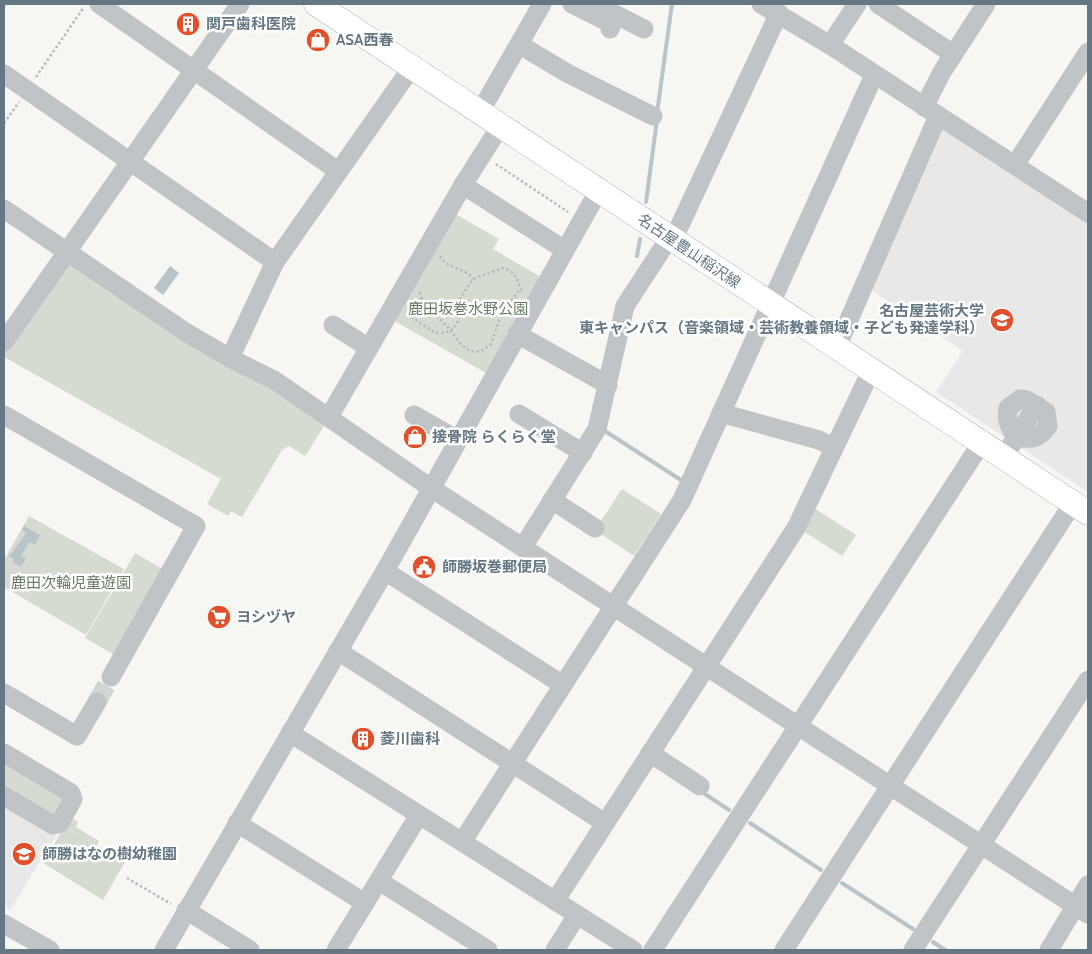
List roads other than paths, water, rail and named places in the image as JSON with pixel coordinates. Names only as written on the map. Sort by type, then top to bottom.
[{"type":"main road","name":"名古屋豊山稲沢線","points":[[316,4],[982,442],[1010,447],[1084,510]]},
{"type":"street","points":[[99,4],[338,171]]},
{"type":"street","points":[[6,335],[240,4]]},
{"type":"street","points":[[480,112],[543,4]]},
{"type":"street","points":[[572,4],[612,24],[610,29]]},
{"type":"street","points":[[595,4],[644,29]]},
{"type":"street","points":[[761,4],[830,45],[1088,213]]},
{"type":"street","points":[[830,45],[857,4]]},
{"type":"street","points":[[878,4],[953,54]]},
{"type":"street","points":[[837,347],[953,54],[986,4]]},
{"type":"street","points":[[522,547],[598,429],[625,306],[671,238],[779,13]]},
{"type":"street","points":[[520,45],[567,73],[653,116]]},
{"type":"street","points":[[1015,165],[1088,52]]},
{"type":"street","points":[[230,358],[275,262],[412,67]]},
{"type":"street","points":[[4,74],[275,262]]},
{"type":"street","points":[[462,842],[682,500],[874,75]]},
{"type":"street","points":[[329,417],[463,185],[501,125]]},
{"type":"street","points":[[463,185],[565,250]]},
{"type":"street","points":[[164,950],[385,570],[599,190]]},
{"type":"street","points":[[4,209],[187,333],[230,358],[274,380],[431,488],[1082,909]]},
{"type":"street","points":[[333,325],[369,348]]},
{"type":"street","points":[[518,334],[608,385]]},
{"type":"street","points":[[555,901],[796,528],[871,370]]},
{"type":"street","points":[[1020,399],[1037,405],[1046,412],[1048,426],[1038,438],[1010,447],[1008,408],[1020,399]]},
{"type":"street","points":[[721,413],[819,440],[834,447]]},
{"type":"street","points":[[518,414],[582,453]]},
{"type":"street","points":[[4,415],[196,526],[111,677]]},
{"type":"street","points":[[414,415],[458,440]]},
{"type":"street","points":[[653,950],[982,442]]},
{"type":"street","points":[[552,500],[595,528]]},
{"type":"street","points":[[788,949],[890,786],[1084,510]]},
{"type":"street","points":[[385,570],[563,685]]},
{"type":"street","points":[[338,651],[605,823]]},
{"type":"street","points":[[913,950],[1088,680]]},
{"type":"street","points":[[4,693],[77,736],[96,702]]},
{"type":"street","points":[[290,733],[633,950]]},
{"type":"street","points":[[650,753],[700,786]]},
{"type":"street","points":[[4,754],[71,793],[73,800],[60,823],[53,825],[4,796]]},
{"type":"street","points":[[340,949],[365,903],[419,815]]},
{"type":"street","points":[[237,823],[365,903]]},
{"type":"street","points":[[379,881],[488,950]]},
{"type":"street","points":[[1049,950],[1082,909],[1088,884]]},
{"type":"street","points":[[186,910],[250,950]]},
{"type":"street","points":[[555,950],[577,915]]},
{"type":"street","points":[[4,924],[50,950]]},
{"type":"waterway","points":[[657,113],[672,4]]},
{"type":"waterway","points":[[646,202],[657,120]]},
{"type":"waterway","points":[[637,256],[640,239]]},
{"type":"waterway","points":[[605,431],[684,482]]},
{"type":"waterway","points":[[702,792],[729,810]]},
{"type":"waterway","points":[[750,823],[821,870]]},
{"type":"waterway","points":[[842,883],[913,929]]},
{"type":"waterway","points":[[933,942],[945,950]]},
{"type":"tunnel","points":[[97,702],[111,677]]},
{"type":"place","name":"関戸歯科医院","points":[[188,24]]},
{"type":"place","name":"ASA西春","points":[[318,40]]},
{"type":"place","name":"名古屋芸術大学 東キャンパス（音楽領域・芸術教養領域・子ども発達学科）","points":[[1002,320]]},
{"type":"place","name":"接骨院 らくらく堂","points":[[415,437]]},
{"type":"place","name":"師勝坂巻郵便局","points":[[424,567]]},
{"type":"place","name":"ヨシヅヤ","points":[[219,617]]},
{"type":"place","name":"菱川歯科","points":[[363,739]]},
{"type":"place","name":"師勝はなの樹幼稚園","points":[[24,854]]},
{"type":"park label","name":"鹿田坂巻水野公園","points":[[468,309]]},
{"type":"park label","name":"鹿田次輪児童遊園","points":[[71,583]]}]
